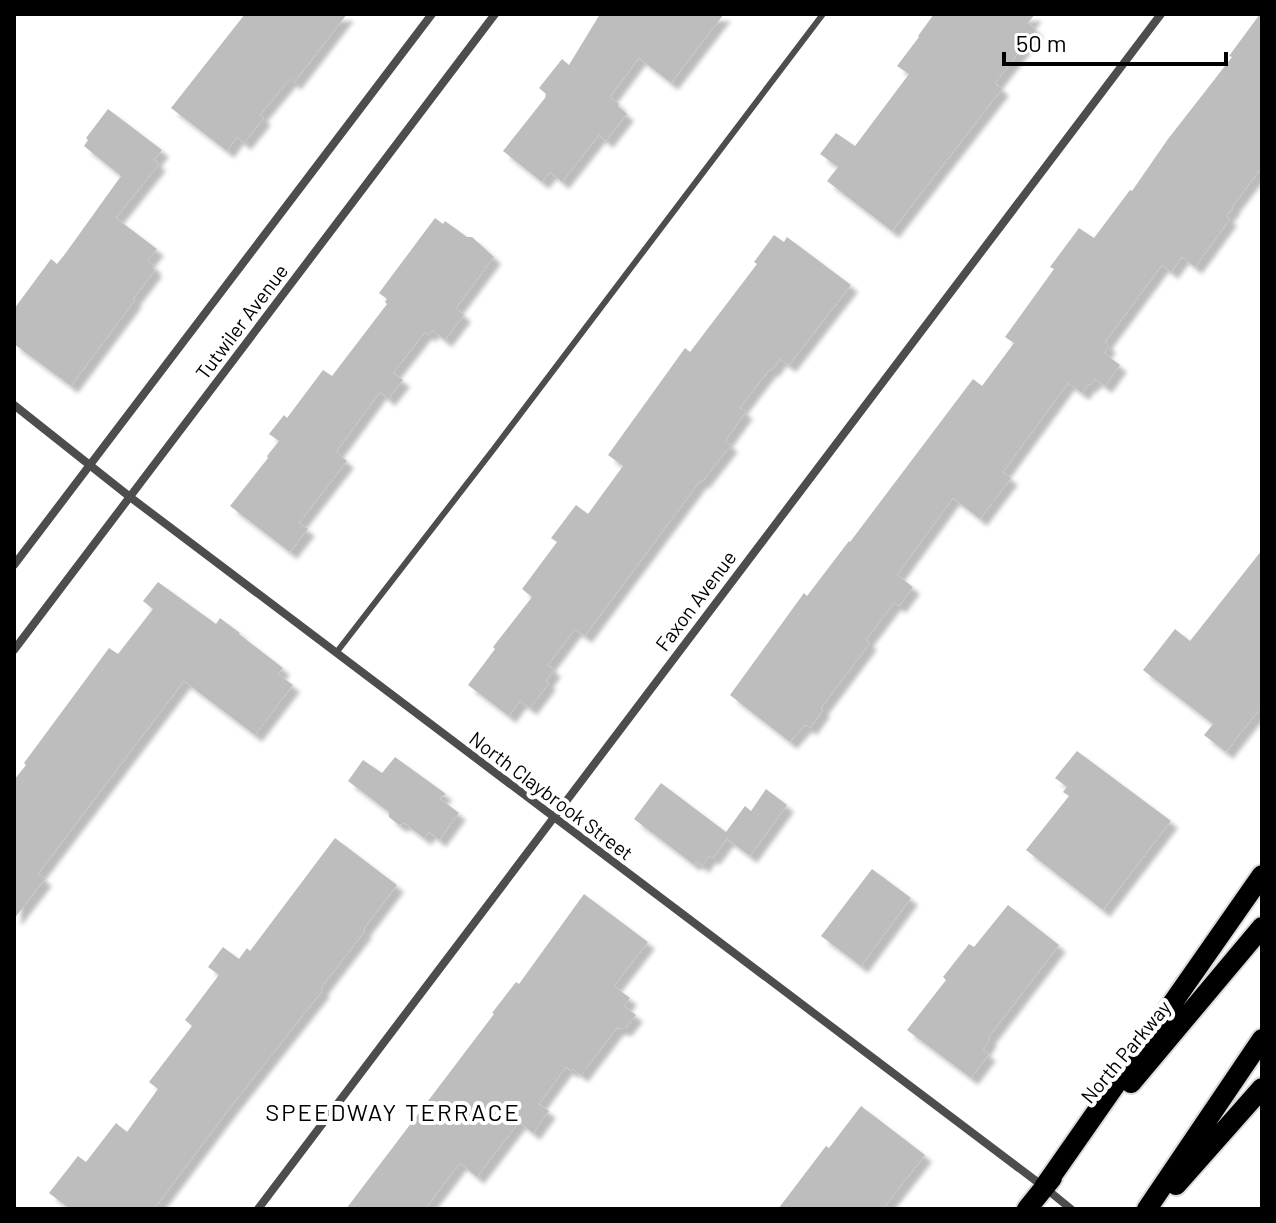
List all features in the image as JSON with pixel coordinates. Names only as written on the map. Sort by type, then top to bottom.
[{"type":"main road","points":[[1044,1187],[1262,875]]},
{"type":"main road","name":"North Parkway","points":[[1027,1209],[1262,927]]},
{"type":"main road","points":[[1147,1209],[1262,1039]]},
{"type":"main road","points":[[1155,1209],[1262,1088]]},
{"type":"street","name":"Tutwiler Avenue","points":[[14,565],[432,14]]},
{"type":"street","name":"Tutwiler Avenue","points":[[14,650],[495,14]]},
{"type":"street","name":"Faxon Avenue","points":[[258,1209],[1161,14]]},
{"type":"street","name":"North Claybrook Street","points":[[14,405],[130,497],[1071,1209]]},
{"type":"lane","points":[[336,653],[823,14]]},
{"type":"building","points":[[245,14],[347,14],[294,83],[290,79],[260,115],[264,118],[244,143],[237,137],[227,151],[171,108]]},
{"type":"building","points":[[600,14],[724,14],[671,83],[639,58],[610,97],[627,114],[606,141],[599,135],[562,182],[550,172],[542,182],[503,151],[545,98],[546,94],[539,88],[562,59],[569,65]]},
{"type":"building","points":[[934,14],[1035,14],[1028,23],[1036,30],[995,83],[1002,89],[892,231],[827,181],[838,167],[820,154],[836,133],[855,146],[909,74],[897,66]]},
{"type":"building","points":[[1260,14],[1262,167],[1226,216],[1230,219],[1195,267],[1182,257],[1171,272],[1162,265],[1105,342],[1109,346],[1104,353],[1120,365],[1105,386],[1095,379],[1082,393],[1068,383],[1003,472],[1011,478],[980,519],[953,498],[897,575],[913,587],[899,606],[894,603],[866,640],[870,643],[821,708],[823,710],[810,728],[805,725],[790,742],[730,695],[804,593],[807,596],[850,542],[973,379],[982,386],[1014,343],[1005,337],[1079,228],[1094,238],[1232,57],[1229,56]]},
{"type":"building","points":[[108,109],[162,150],[154,160],[159,164],[116,218],[157,249],[147,261],[155,270],[71,386],[14,344],[14,309],[51,259],[57,264],[121,176],[84,146],[88,140],[86,138]]},
{"type":"building","points":[[435,218],[472,237],[494,257],[456,308],[464,315],[445,340],[432,330],[429,335],[425,332],[393,373],[403,380],[388,399],[380,392],[336,452],[347,461],[299,523],[308,529],[290,552],[230,506],[279,441],[269,434],[284,415],[287,418],[323,370],[332,376],[387,304],[387,299],[379,293]]},
{"type":"building","points":[[774,235],[784,242],[787,237],[851,285],[789,365],[780,359],[740,408],[746,412],[725,441],[731,445],[700,481],[585,636],[575,629],[548,665],[554,670],[546,681],[549,683],[530,708],[520,701],[509,716],[468,685],[532,597],[522,589],[557,542],[551,538],[576,505],[588,514],[623,466],[608,455],[685,348],[690,352],[757,264],[754,262]]},
{"type":"building","points":[[1262,550],[1262,706],[1226,752],[1204,735],[1213,724],[1143,670],[1175,629],[1190,641]]},
{"type":"building","points":[[158,582],[216,624],[220,618],[240,633],[283,668],[278,674],[293,685],[255,735],[184,681],[38,874],[45,879],[14,919],[14,780],[109,648],[118,654],[153,609],[143,601]]},
{"type":"building","points":[[1077,751],[1171,821],[1103,910],[1026,850],[1069,796],[1063,792],[1067,787],[1055,778]]},
{"type":"building","points":[[395,757],[446,794],[439,798],[459,813],[439,840],[429,832],[424,838],[404,823],[399,825],[389,817],[389,812],[348,781],[363,760],[382,773]]},
{"type":"building","points":[[661,783],[726,832],[745,806],[751,811],[766,789],[787,805],[750,856],[727,839],[713,858],[709,856],[702,866],[696,861],[693,864],[634,819]]},
{"type":"building","points":[[335,838],[397,885],[321,988],[323,990],[154,1209],[70,1209],[49,1193],[78,1156],[86,1162],[116,1123],[127,1132],[158,1089],[149,1082],[192,1026],[185,1020],[219,975],[208,967],[223,947],[239,959],[247,948],[250,951]]},
{"type":"building","points":[[872,869],[911,898],[861,966],[821,936]]},
{"type":"building","points":[[584,894],[648,942],[614,986],[630,998],[624,1006],[636,1015],[625,1029],[617,1028],[581,1075],[566,1067],[539,1104],[549,1111],[533,1133],[519,1122],[477,1177],[460,1163],[425,1209],[346,1209],[492,1013],[516,982],[519,984]]},
{"type":"building","points":[[1008,905],[1059,945],[988,1038],[983,1050],[989,1054],[971,1078],[907,1030],[969,944],[974,947]]},
{"type":"building","points":[[861,1106],[925,1155],[883,1209],[778,1209],[826,1146],[829,1148]]},
{"type":"district","name":"SPEEDWAY TERRACE","points":[[393,1113]]}]
